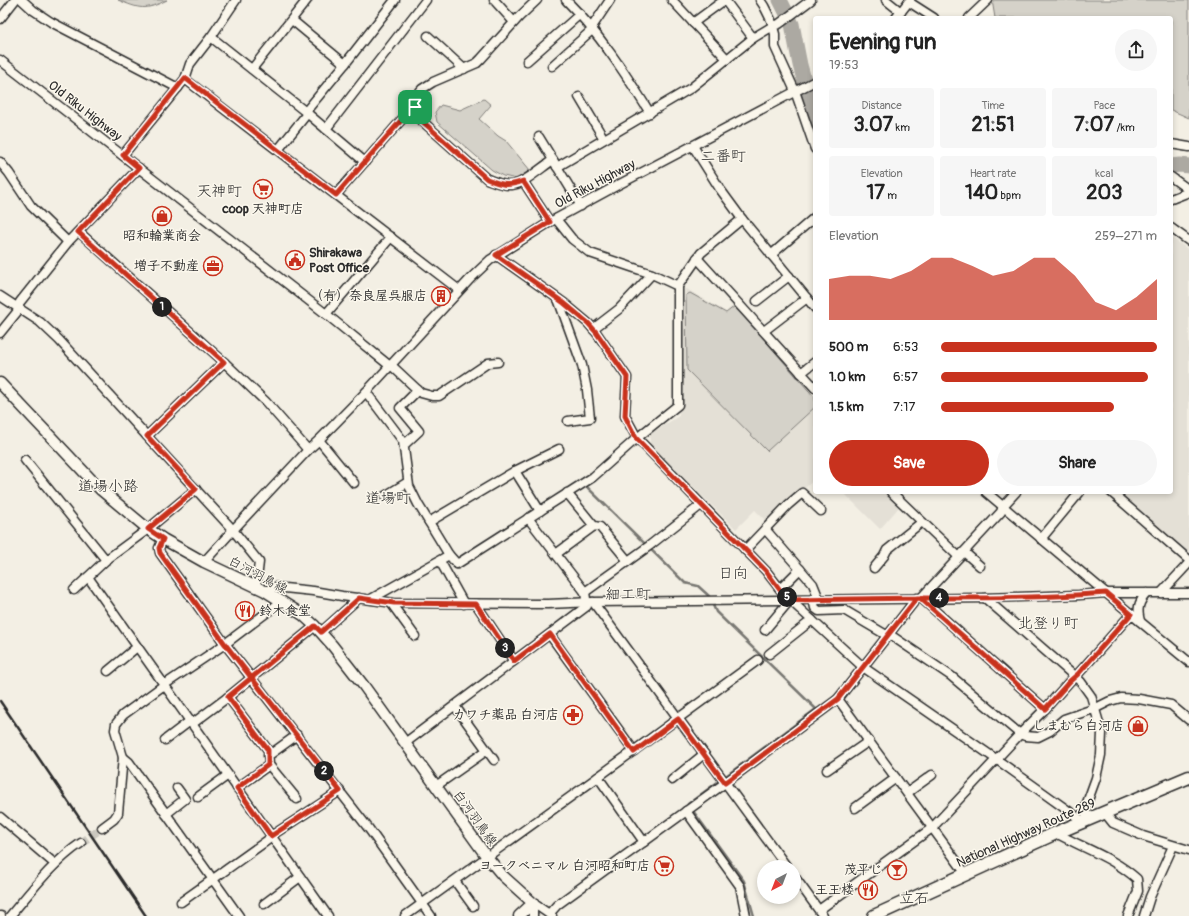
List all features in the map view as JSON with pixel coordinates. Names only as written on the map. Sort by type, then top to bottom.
[{"type":"highway","name":"National Highway Route 289","points":[[874,916],[1056,833],[1189,777]]},
{"type":"main road","name":"白河羽鳥線","points":[[0,383],[101,490],[148,529],[204,562],[261,589],[282,601],[303,615],[318,629],[346,663],[405,743],[486,857],[503,876],[533,902]]},
{"type":"main road","points":[[519,916],[533,902]]},
{"type":"street","points":[[0,19],[16,0]]},
{"type":"street","points":[[22,0],[33,10],[51,22],[178,88]]},
{"type":"street","points":[[123,155],[178,88],[185,78],[190,64],[211,37],[236,0]]},
{"type":"street","points":[[252,69],[307,0]]},
{"type":"street","points":[[278,150],[306,115],[307,110],[395,0]]},
{"type":"street","points":[[326,129],[426,0]]},
{"type":"street","points":[[494,0],[514,22]]},
{"type":"street","points":[[537,0],[514,22],[477,63],[433,82],[422,89],[417,95],[415,101],[415,107],[422,121],[487,179],[500,184],[513,185],[523,181],[604,139],[691,88],[753,38],[776,25],[809,1]]},
{"type":"street","points":[[566,0],[592,28],[650,112]]},
{"type":"street","points":[[552,66],[592,28],[610,0]]},
{"type":"street","points":[[672,0],[727,59]]},
{"type":"street","points":[[760,0],[771,20],[776,25]]},
{"type":"street","points":[[886,0],[899,15],[910,1],[931,16]]},
{"type":"street","points":[[971,16],[988,0]]},
{"type":"street","points":[[693,23],[724,2],[727,3],[753,38]]},
{"type":"street","points":[[527,61],[580,14]]},
{"type":"street","points":[[292,20],[345,64]]},
{"type":"street","points":[[776,25],[775,47],[797,90],[813,142]]},
{"type":"street","points":[[428,36],[464,69]]},
{"type":"street","points":[[211,37],[307,113],[365,162]]},
{"type":"street","name":"Old Riku Highway","points":[[0,60],[326,314],[390,366],[459,290],[496,255],[618,185],[813,82]]},
{"type":"street","points":[[185,78],[459,290]]},
{"type":"street","points":[[579,97],[604,139]]},
{"type":"street","points":[[336,195],[411,109],[415,107]]},
{"type":"street","points":[[539,137],[581,206]]},
{"type":"street","points":[[1173,144],[1189,146]]},
{"type":"street","points":[[693,146],[720,189],[742,219],[813,306]]},
{"type":"street","points":[[0,162],[9,173],[30,206],[68,242]]},
{"type":"street","points":[[0,333],[17,312],[20,302],[68,242],[139,168]]},
{"type":"street","points":[[1173,178],[1189,191],[1173,198]]},
{"type":"street","points":[[523,181],[553,221],[590,253],[652,274],[678,286]]},
{"type":"street","points":[[366,392],[403,441],[409,486],[418,504],[449,555],[457,564],[593,477],[636,438],[678,405],[678,286],[697,258],[742,219]]},
{"type":"street","points":[[771,255],[813,219]]},
{"type":"street","points":[[1173,229],[1189,241]]},
{"type":"street","points":[[78,232],[224,362],[266,402],[308,450]]},
{"type":"street","points":[[326,314],[391,237]]},
{"type":"street","points":[[496,255],[558,299],[594,329],[627,377],[625,416],[636,438],[766,571],[780,590],[790,600],[863,667],[1087,821]]},
{"type":"street","points":[[697,258],[813,386]]},
{"type":"street","points":[[594,329],[619,309],[652,274]]},
{"type":"street","points":[[757,301],[789,276]]},
{"type":"street","points":[[0,296],[40,322],[59,340],[233,530],[259,562],[261,589],[275,587],[313,591],[391,603],[464,604],[985,598],[1106,593],[1189,593]]},
{"type":"street","points":[[764,331],[807,298]]},
{"type":"street","points":[[558,299],[582,365],[587,390],[590,418],[568,421]]},
{"type":"street","points":[[147,436],[224,362]]},
{"type":"street","points":[[204,562],[308,450],[390,366],[426,395],[439,396],[488,364],[498,362]]},
{"type":"street","points":[[801,373],[813,364]]},
{"type":"street","points":[[404,445],[419,432],[400,408],[418,390]]},
{"type":"street","points":[[319,440],[354,483]]},
{"type":"street","points":[[429,522],[515,471],[559,449]]},
{"type":"street","points":[[25,460],[106,560]]},
{"type":"street","points":[[515,471],[540,511]]},
{"type":"street","points":[[385,496],[408,482]]},
{"type":"street","points":[[74,590],[106,560],[148,529],[196,489]]},
{"type":"street","points":[[745,550],[788,505],[802,493],[821,511]]},
{"type":"street","points":[[567,494],[594,526],[600,527],[628,561]]},
{"type":"street","points":[[893,494],[922,522],[962,554],[980,566]]},
{"type":"street","points":[[988,494],[1189,662]]},
{"type":"street","points":[[533,902],[551,915],[557,905],[838,699],[919,598],[1001,512],[1003,506],[1014,494]]},
{"type":"street","points":[[1041,539],[1078,494]]},
{"type":"street","points":[[1113,494],[1189,560]]},
{"type":"street","points":[[585,592],[648,547],[701,505]]},
{"type":"street","points":[[528,518],[585,592],[590,603],[782,860]]},
{"type":"street","points":[[874,568],[887,550],[922,522]]},
{"type":"street","points":[[556,554],[594,526]]},
{"type":"street","points":[[765,529],[813,584],[816,599],[815,608],[819,611],[844,610],[888,635],[951,676],[1020,734],[1038,737],[1050,731],[1064,718],[1121,698],[1139,699],[1170,705],[1189,720]]},
{"type":"street","points":[[163,539],[159,548],[160,553],[225,644],[252,676],[369,829],[431,916]]},
{"type":"street","points":[[371,599],[449,555]]},
{"type":"street","points":[[440,561],[464,604]]},
{"type":"street","points":[[1161,593],[1189,563]]},
{"type":"street","points":[[780,590],[800,569]]},
{"type":"street","points":[[88,577],[328,916]]},
{"type":"street","points":[[1140,622],[1140,602],[1147,593]]},
{"type":"street","points":[[165,740],[228,697],[252,676],[359,598]]},
{"type":"street","points":[[919,598],[1045,709]]},
{"type":"street","points":[[985,598],[1081,682],[1091,696],[1096,708],[1102,733],[1101,755],[1096,778],[1084,811],[1087,821]]},
{"type":"street","points":[[764,630],[790,600]]},
{"type":"street","points":[[102,828],[114,819],[118,813],[123,757],[115,730],[116,724],[123,715],[225,644],[282,601]]},
{"type":"street","points":[[391,603],[415,636]]},
{"type":"street","points":[[405,743],[590,603]]},
{"type":"street","points":[[476,604],[514,661]]},
{"type":"street","points":[[801,886],[821,913],[932,828],[1045,709],[1074,676],[1078,674],[1131,614]]},
{"type":"street","points":[[769,654],[812,620]]},
{"type":"street","points":[[550,634],[634,752]]},
{"type":"street","points":[[108,671],[137,647]]},
{"type":"street","points":[[405,916],[634,752],[758,660]]},
{"type":"street","points":[[228,697],[268,750],[268,765],[297,799]]},
{"type":"street","points":[[838,699],[966,874]]},
{"type":"street","points":[[455,706],[486,751],[494,760]]},
{"type":"street","points":[[268,756],[297,735]]},
{"type":"street","points":[[827,770],[869,741]]},
{"type":"street","points":[[436,786],[486,751]]},
{"type":"street","points":[[672,780],[704,754]]},
{"type":"street","points":[[123,757],[129,762],[239,916]]},
{"type":"street","points":[[237,788],[268,765]]},
{"type":"street","points":[[907,793],[932,774]]},
{"type":"street","points":[[198,797],[228,775]]},
{"type":"street","points":[[598,777],[644,842]]},
{"type":"street","points":[[855,808],[896,778]]},
{"type":"street","points":[[166,814],[185,799],[177,788]]},
{"type":"street","points":[[181,902],[271,836],[340,791]]},
{"type":"street","points":[[686,811],[740,886],[746,916]]},
{"type":"street","points":[[1105,813],[1113,823],[1143,836],[1189,850]]},
{"type":"street","points":[[1,819],[55,864]]},
{"type":"street","points":[[1056,833],[1128,870],[1137,878],[1138,891],[1128,916]]},
{"type":"street","points":[[10,916],[55,864],[67,852],[81,843]]},
{"type":"street","points":[[1144,916],[1150,897],[1173,846]]},
{"type":"street","points":[[264,904],[300,877]]},
{"type":"street","points":[[455,881],[473,906]]},
{"type":"street","points":[[533,902],[533,916]]},
{"type":"shaded area","points":[[118,0],[167,0],[153,6],[142,8]]},
{"type":"shaded area","points":[[992,0],[1189,0],[1189,118],[1173,111],[1173,16],[995,16]]},
{"type":"shaded area","points":[[484,99],[491,105],[479,119],[506,141],[530,170],[517,179],[503,176],[492,170],[437,122],[435,112],[441,105],[460,110]]},
{"type":"shaded area","points":[[1173,238],[1189,250],[1189,557],[1121,494],[1173,494]]},
{"type":"shaded area","points":[[685,288],[726,312],[735,304],[813,395],[813,481],[767,522],[755,510],[736,529],[650,445],[650,434],[679,416]]},
{"type":"shaded area","points":[[690,293],[726,313],[735,306],[813,396],[813,409],[767,451],[687,370],[686,295]]},
{"type":"shaded area","points":[[845,494],[888,494],[900,506],[880,529]]},
{"type":"waterway","points":[[780,0],[792,24],[800,65],[813,112]]},
{"type":"waterway","points":[[1173,166],[1189,166]]},
{"type":"waterway","points":[[588,488],[685,583],[698,586],[709,596],[716,612],[816,709],[688,804],[744,881],[754,916]]},
{"type":"tunnel","points":[[81,843],[102,828]]},
{"type":"railway","points":[[0,701],[146,916]]},
{"type":"place","name":"coop 天神町店","points":[[263,189]]},
{"type":"place","name":"昭和輪業商会","points":[[162,216]]},
{"type":"place","name":"Shirakawa Post Office","points":[[295,260]]},
{"type":"place","name":"増子不動産","points":[[213,266]]},
{"type":"place","name":"（有）奈良屋呉服店","points":[[441,296]]},
{"type":"place","name":"鈴木食堂","points":[[245,611]]},
{"type":"place","name":"カワチ薬品 白河店","points":[[573,715]]},
{"type":"place","name":"しまむら白河店","points":[[1138,726]]},
{"type":"place","name":"ヨークベニマル 白河昭和町店","points":[[664,866]]},
{"type":"place","name":"茂平じ","points":[[897,870]]},
{"type":"place","name":"王王楼","points":[[868,890]]},
{"type":"district","name":"二番町","points":[[723,156]]},
{"type":"district","name":"天神町","points":[[219,191]]},
{"type":"district","name":"道場小路","points":[[108,486]]},
{"type":"district","name":"道場町","points":[[388,498]]},
{"type":"district","name":"日向","points":[[733,573]]},
{"type":"district","name":"細工町","points":[[628,594]]},
{"type":"district","name":"北登り町","points":[[1048,623]]},
{"type":"district","name":"立石","points":[[914,898]]},
{"type":"route","points":[[415,107],[411,109],[336,195],[185,78],[123,155],[139,168],[78,232],[224,362],[147,436],[196,489],[148,529],[163,539],[159,548],[160,553],[225,644],[252,676],[340,791],[271,836],[237,788],[268,765],[268,750],[228,697],[252,676],[315,626],[321,632],[359,598],[394,603],[476,604],[514,661],[550,634],[634,752],[678,719],[725,783],[838,699],[917,598],[920,598],[985,598],[1106,593],[1131,614],[1045,709],[920,598],[790,600],[780,590],[766,571],[636,438],[625,416],[627,377],[596,332],[588,323],[564,303],[496,255],[550,222],[523,181],[513,185],[500,184],[487,179],[422,121],[415,107]]}]
